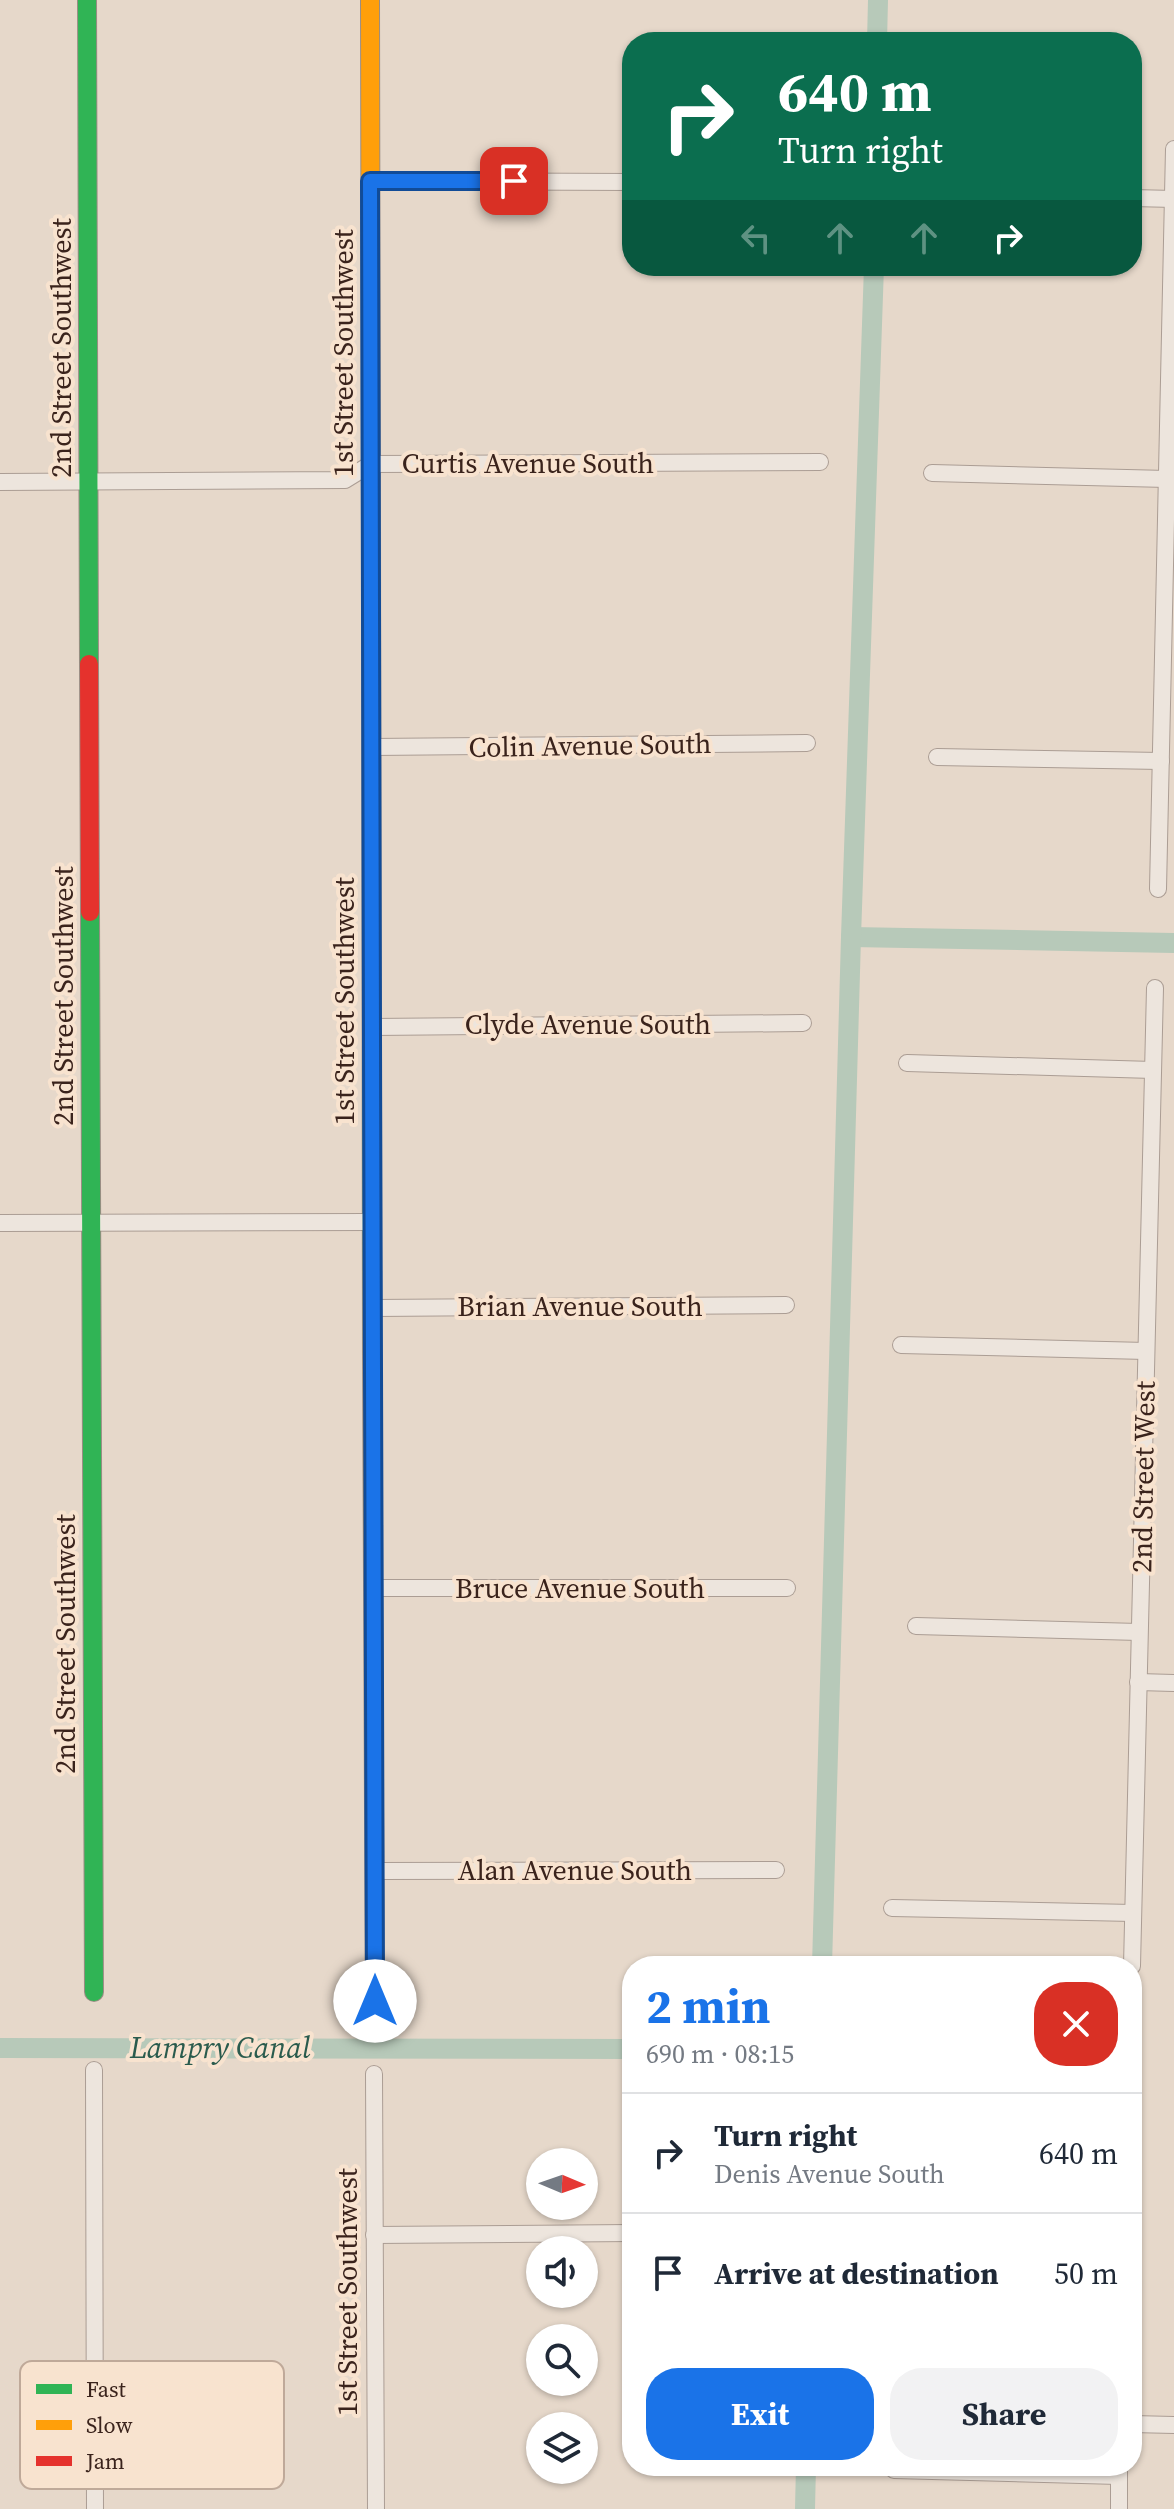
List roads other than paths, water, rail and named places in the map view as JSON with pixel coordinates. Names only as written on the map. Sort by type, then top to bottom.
[{"type":"street","name":"2nd Street Southwest","points":[[87,0],[94,1992]]},
{"type":"street","name":"1st Street Southwest","points":[[370,0],[375,2001]]},
{"type":"street","points":[[1158,889],[1174,149]]},
{"type":"street","points":[[370,181],[622,182]]},
{"type":"street","points":[[1142,198],[1173,199]]},
{"type":"street","name":"Curtis Avenue South","points":[[0,482],[345,480],[371,464],[820,462]]},
{"type":"street","points":[[932,473],[1167,479]]},
{"type":"street","name":"Colin Avenue South","points":[[372,747],[807,743]]},
{"type":"street","points":[[937,757],[1161,761]]},
{"type":"street","name":"2nd Street West","points":[[1132,1956],[1155,988]]},
{"type":"street","name":"Clyde Avenue South","points":[[372,1027],[803,1023]]},
{"type":"street","points":[[907,1063],[1153,1070]]},
{"type":"street","points":[[0,1223],[373,1222]]},
{"type":"street","name":"Brian Avenue South","points":[[373,1308],[786,1305]]},
{"type":"street","points":[[901,1345],[1146,1351]]},
{"type":"street","name":"Bruce Avenue South","points":[[372,1588],[787,1588]]},
{"type":"street","points":[[916,1626],[1139,1632]]},
{"type":"street","points":[[1138,1682],[1174,1683]]},
{"type":"street","name":"Alan Avenue South","points":[[374,1871],[776,1870]]},
{"type":"street","points":[[892,1908],[1133,1913]]},
{"type":"street","points":[[94,2070],[95,2361]]},
{"type":"street","name":"1st Street Southwest","points":[[374,2074],[376,2509]]},
{"type":"street","points":[[374,2235],[622,2233]]},
{"type":"street","points":[[1142,2424],[1174,2425]]},
{"type":"street","points":[[1119,2476],[1119,2509]]},
{"type":"street","points":[[95,2489],[95,2509]]},
{"type":"waterway","points":[[877,32],[878,0]]},
{"type":"waterway","points":[[822,1956],[851,937],[874,276]]},
{"type":"waterway","points":[[851,937],[1174,943]]},
{"type":"waterway","name":"Lampry Canal","points":[[0,2048],[622,2049]]},
{"type":"waterway","points":[[805,2509],[806,2476]]}]
